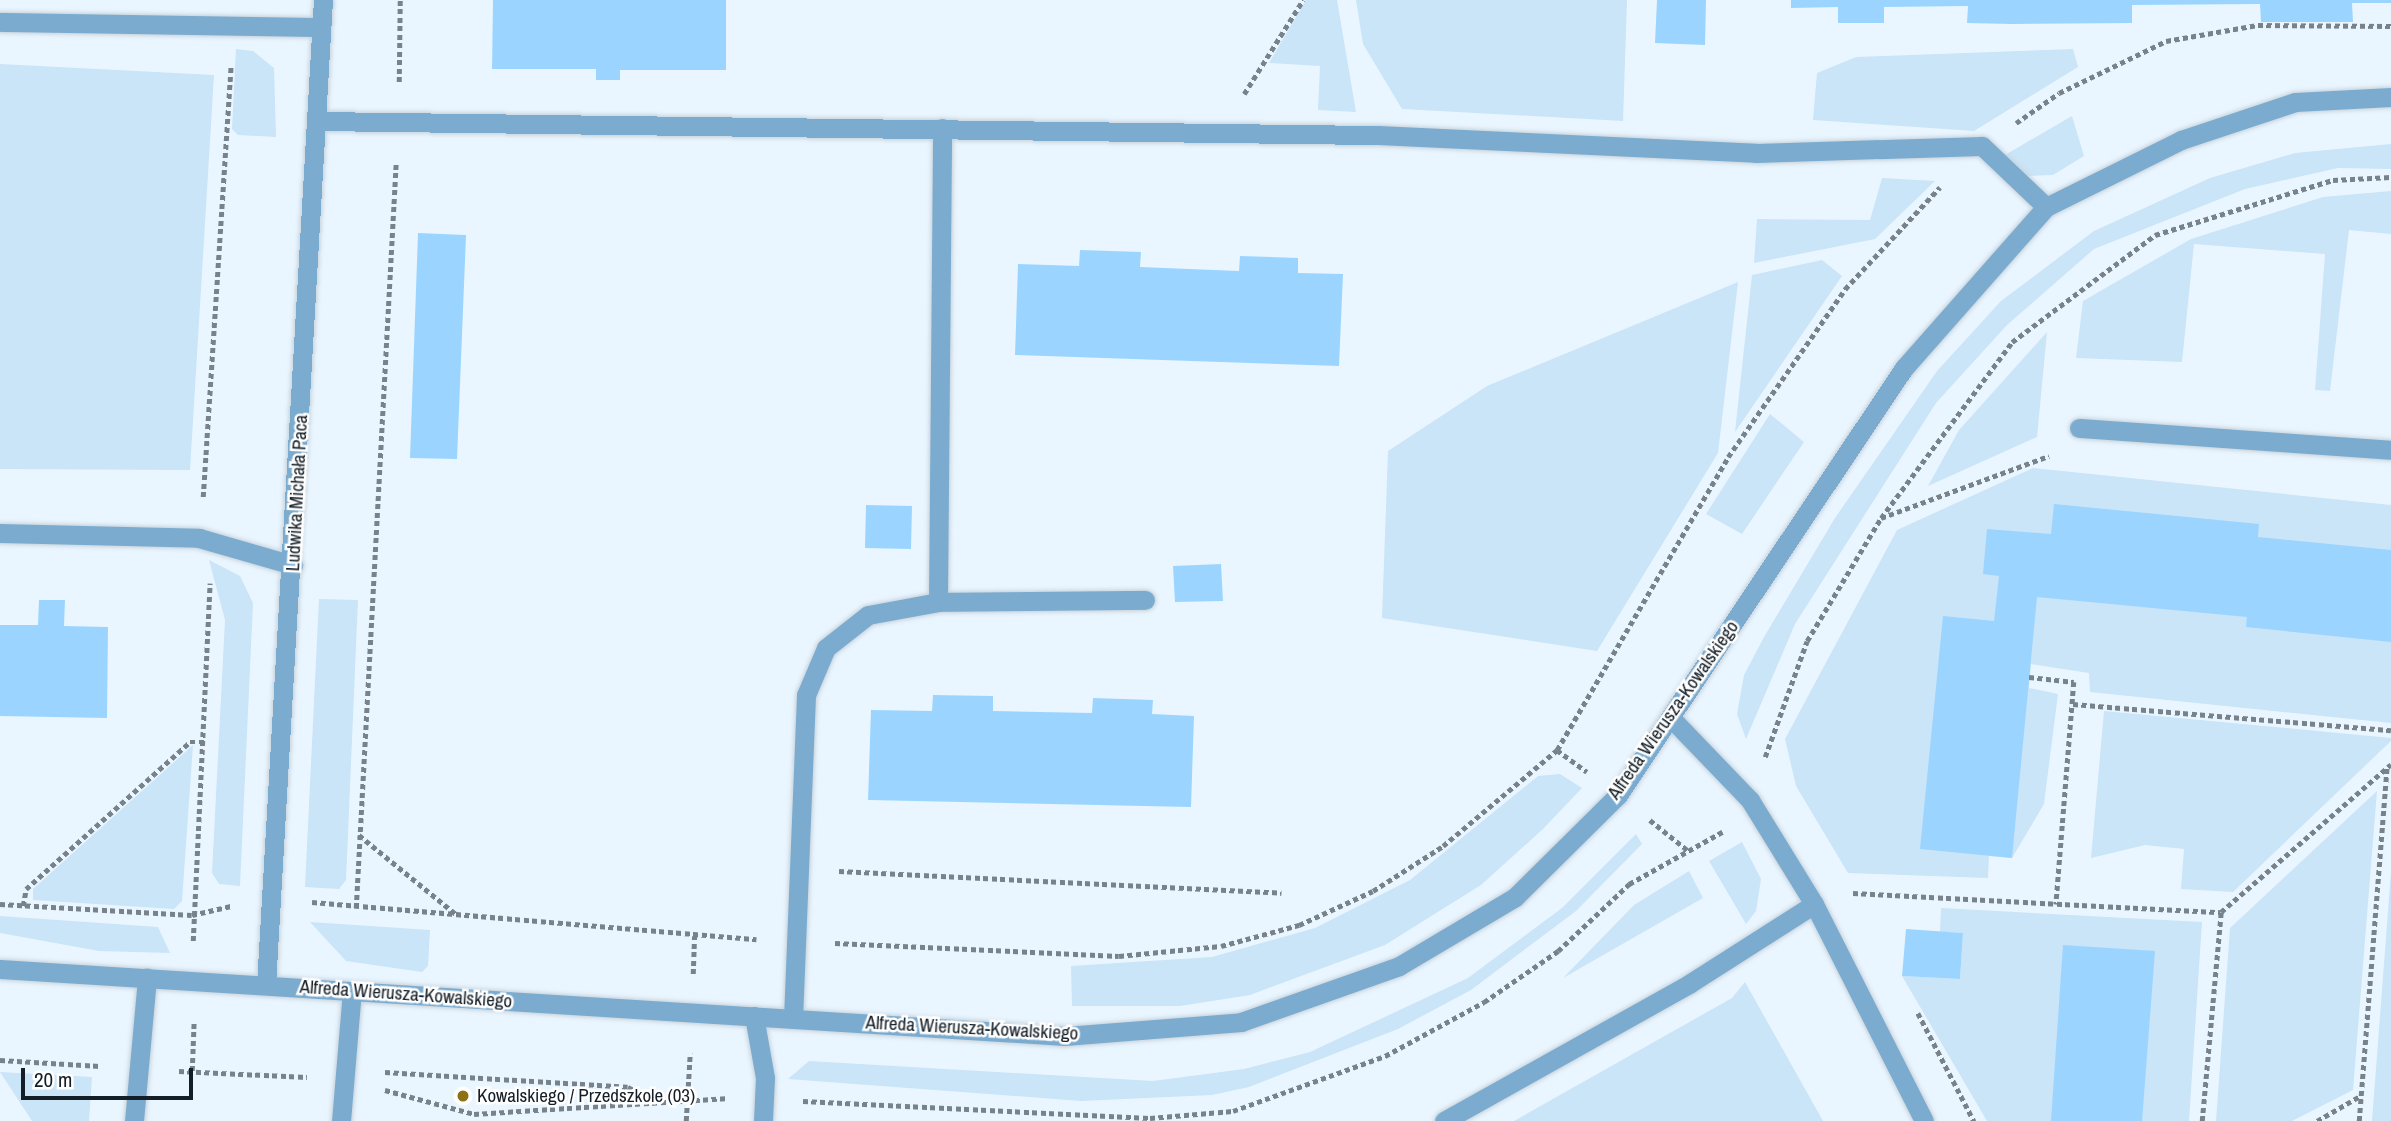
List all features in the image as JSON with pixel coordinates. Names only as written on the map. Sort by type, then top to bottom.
[{"type":"street","name":"Ludwika Michała Paca","points":[[266,985],[293,565],[323,0]]},
{"type":"street","points":[[0,22],[321,27]]},
{"type":"street","name":"Alfreda Wierusza-Kowalskiego","points":[[0,969],[1065,1036],[1241,1023],[1399,966],[1515,897],[1618,795],[1904,368],[2046,207],[2181,140],[2295,102],[2391,97]]},
{"type":"street","points":[[316,121],[1378,135],[1756,153],[1982,146],[2046,207]]},
{"type":"street","points":[[938,602],[943,128]]},
{"type":"street","points":[[2079,428],[2391,450]]},
{"type":"street","points":[[0,533],[200,538],[293,565]]},
{"type":"street","points":[[793,1019],[806,695],[826,648],[868,615],[938,602],[1145,600]]},
{"type":"street","points":[[1671,718],[1750,800],[1814,904],[1924,1121]]},
{"type":"street","points":[[1444,1121],[1689,984],[1814,904]]},
{"type":"street","points":[[134,1121],[147,978]]},
{"type":"street","points":[[341,1121],[352,991]]},
{"type":"street","points":[[754,1016],[764,1099],[763,1121]]},
{"type":"path","points":[[356,908],[398,122],[400,0]]},
{"type":"path","points":[[1240,100],[1303,0]]},
{"type":"path","points":[[0,904],[192,915],[271,896],[356,908],[797,941],[1119,956],[1221,946],[1299,925],[1373,891],[1443,846],[1557,750],[1728,457],[1845,289],[1982,146],[2059,93],[2165,41],[2258,25],[2391,26]]},
{"type":"path","points":[[192,915],[207,742],[210,579],[200,565],[200,538],[232,59],[218,58]]},
{"type":"path","points":[[346,1079],[474,1114],[609,1110],[650,1098],[764,1099],[1150,1118],[1233,1111],[1385,1056],[1484,1002],[1559,951],[1629,884],[1733,825],[1750,800],[1807,641],[1881,518],[2011,342],[2155,235],[2333,180],[2391,177]]},
{"type":"path","points":[[1881,518],[2042,455],[2055,456]]},
{"type":"path","points":[[2029,677],[2074,682],[2056,904]]},
{"type":"path","points":[[2073,704],[2391,730]]},
{"type":"path","points":[[23,906],[26,888],[159,769],[190,742],[207,742]]},
{"type":"path","points":[[2202,1121],[2221,912],[2389,765]]},
{"type":"path","points":[[2359,1121],[2389,765]]},
{"type":"path","points":[[359,835],[458,915]]},
{"type":"path","points":[[835,871],[1281,893]]},
{"type":"path","points":[[1846,893],[2221,912]]},
{"type":"path","points":[[346,1079],[385,1072],[628,1087],[650,1098]]},
{"type":"path","points":[[2317,1121],[2361,1095]]},
{"type":"shaded area","points":[[1306,0],[1337,0],[1356,112],[1318,110],[1320,66],[1269,63]]},
{"type":"shaded area","points":[[1356,0],[1627,0],[1623,121],[1402,109],[1363,44]]},
{"type":"shaded area","points":[[236,49],[253,51],[274,68],[276,137],[238,135],[232,129]]},
{"type":"shaded area","points":[[2073,49],[2078,67],[1974,131],[1813,120],[1817,73],[1856,57]]},
{"type":"shaded area","points":[[0,64],[214,75],[190,470],[0,469]]},
{"type":"shaded area","points":[[2072,116],[2084,156],[2053,175],[2025,176],[1998,159]]},
{"type":"shaded area","points":[[2391,144],[2391,169],[2338,168],[2245,189],[2094,249],[2007,325],[1936,403],[1795,624],[1746,739],[1737,714],[1744,675],[1764,637],[1835,518],[1937,371],[2001,301],[2094,231],[2210,178],[2295,153]]},
{"type":"shaded area","points":[[1882,178],[1935,181],[1875,239],[1754,263],[1757,219],[1870,220]]},
{"type":"shaded area","points":[[2391,191],[2391,234],[2349,230],[2330,391],[2315,390],[2325,254],[2194,244],[2182,362],[2076,358],[2083,301],[2191,239],[2323,197]]},
{"type":"shaded area","points":[[1822,260],[1842,276],[1735,432],[1752,275]]},
{"type":"shaded area","points":[[1738,282],[1718,453],[1597,651],[1382,618],[1388,451],[1487,386]]},
{"type":"shaded area","points":[[2047,332],[2037,437],[1928,486],[1959,430]]},
{"type":"shaded area","points":[[1770,414],[1804,442],[1742,534],[1706,514]]},
{"type":"shaded area","points":[[2033,468],[2391,505],[2391,723],[2090,692],[2089,673],[2031,664],[2029,688],[2058,694],[2044,804],[2012,858],[1989,856],[1988,878],[1848,873],[1796,786],[1785,739],[1897,530]]},
{"type":"shaded area","points":[[209,560],[240,576],[253,603],[240,886],[219,884],[212,873],[225,620]]},
{"type":"shaded area","points":[[319,599],[358,600],[346,880],[339,889],[305,887]]},
{"type":"shaded area","points":[[2104,711],[2391,738],[2391,741],[2233,892],[2181,889],[2184,849],[2145,845],[2091,858]]},
{"type":"shaded area","points":[[193,745],[182,901],[174,909],[33,900],[33,889]]},
{"type":"shaded area","points":[[1560,774],[1582,788],[1543,829],[1481,885],[1385,945],[1250,995],[1180,1006],[1072,1006],[1071,966],[1212,957],[1315,928],[1410,880],[1538,776]]},
{"type":"shaded area","points":[[2377,791],[2353,1090],[2292,1121],[2216,1121],[2230,928]]},
{"type":"shaded area","points":[[1636,834],[1642,844],[1576,911],[1471,990],[1398,1029],[1249,1087],[1212,1095],[1081,1101],[788,1079],[809,1061],[1153,1081],[1244,1069],[1310,1052],[1468,978],[1562,908]]},
{"type":"shaded area","points":[[1742,842],[1761,879],[1756,911],[1746,924],[1709,861]]},
{"type":"shaded area","points":[[1689,871],[1703,898],[1563,978],[1634,905]]},
{"type":"shaded area","points":[[2391,872],[2391,1121],[2372,1121]]},
{"type":"shaded area","points":[[1941,908],[2202,922],[2189,1121],[1987,1121],[1902,976],[1960,979],[1963,933],[1940,932]]},
{"type":"shaded area","points":[[0,916],[158,927],[170,953],[99,951],[0,933]]},
{"type":"shaded area","points":[[310,922],[430,930],[428,966],[422,972],[346,961]]},
{"type":"shaded area","points":[[1745,982],[1823,1121],[1514,1121],[1732,998]]},
{"type":"shaded area","points":[[0,1072],[92,1077],[89,1121],[32,1121]]},
{"type":"building","points":[[493,0],[726,0],[726,70],[620,70],[620,80],[596,80],[596,69],[492,69]]},
{"type":"building","points":[[1657,0],[1706,0],[1705,45],[1655,43]]},
{"type":"building","points":[[1791,0],[2391,0],[2391,3],[2352,3],[2353,22],[2261,22],[2260,4],[2132,5],[2132,23],[2012,24],[1967,23],[1968,6],[1884,7],[1884,23],[1838,23],[1838,7],[1791,8]]},
{"type":"building","points":[[418,233],[466,235],[457,459],[410,458]]},
{"type":"building","points":[[1080,250],[1141,252],[1140,267],[1239,271],[1240,256],[1298,258],[1298,273],[1343,274],[1339,366],[1015,355],[1018,264],[1079,266]]},
{"type":"building","points":[[2054,504],[2259,524],[2258,537],[2391,550],[2391,642],[2246,627],[2247,617],[2037,597],[2012,858],[1920,849],[1943,616],[1994,621],[1999,576],[1983,574],[1987,529],[2051,534]]},
{"type":"building","points":[[866,505],[912,506],[911,549],[865,548]]},
{"type":"building","points":[[1221,564],[1223,601],[1175,602],[1173,566]]},
{"type":"building","points":[[39,600],[65,600],[64,626],[108,627],[107,718],[0,716],[0,625],[38,625]]},
{"type":"building","points":[[933,695],[993,696],[993,711],[1092,713],[1093,698],[1153,700],[1152,714],[1194,716],[1191,807],[868,800],[871,710],[932,711]]},
{"type":"building","points":[[1906,929],[1963,933],[1960,979],[1902,976]]},
{"type":"building","points":[[2063,945],[2155,951],[2142,1121],[2051,1121]]},
{"type":"place","name":"Kowalskiego / Przedszkole (03)","points":[[463,1096]]}]
